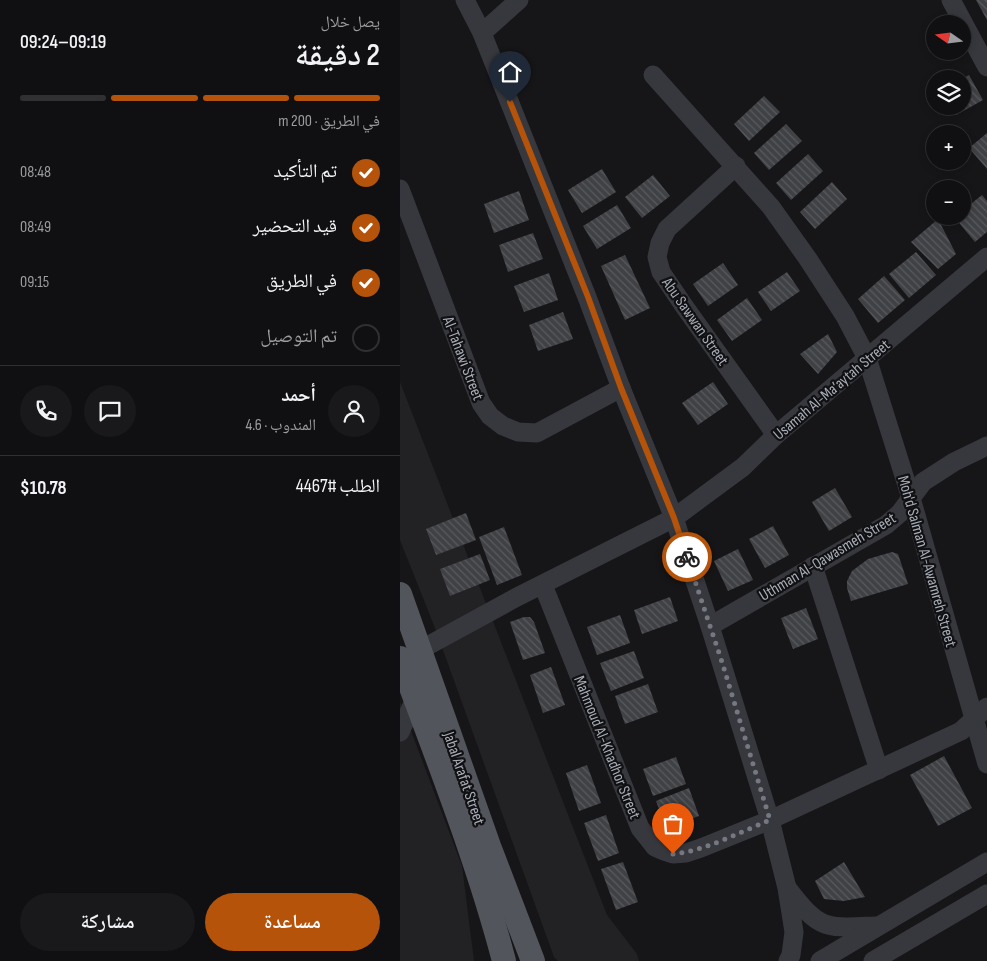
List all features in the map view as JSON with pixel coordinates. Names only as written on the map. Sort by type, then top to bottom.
[{"type":"main road","name":"Jabal Arafat Street","points":[[400,594],[415,698],[457,812],[494,921],[504,961]]},
{"type":"main road","name":"Jabal Arafat Street","points":[[410,654],[533,961]]},
{"type":"street","points":[[465,0],[482,33],[674,518],[710,626],[770,820],[787,888],[794,932],[791,955],[788,961]]},
{"type":"street","points":[[482,33],[519,0]]},
{"type":"street","points":[[951,0],[987,67]]},
{"type":"street","points":[[653,75],[771,207],[845,316],[867,358]]},
{"type":"street","name":"Abu Sawwan Street","points":[[736,166],[667,229],[660,243],[657,257],[661,272],[776,435]]},
{"type":"street","name":"Al-Tahawi Street","points":[[400,188],[481,402],[490,416],[503,426],[518,432],[537,433],[621,388]]},
{"type":"street","name":"Usamah Al-Ma’aytah Street","points":[[410,654],[674,518],[743,467],[776,435],[987,258]]},
{"type":"street","name":"Moh'd Salman Al-Awamreh Street","points":[[867,358],[980,713],[987,764]]},
{"type":"street","name":"Uthman Al-Qawasmeh Street","points":[[710,626],[886,525],[900,513],[923,482],[954,462],[987,446]]},
{"type":"street","points":[[813,566],[879,770]]},
{"type":"street","name":"Mahmoud Al-Khadhor Street","points":[[543,585],[640,828],[655,847],[673,854],[686,853],[770,820],[879,770],[961,731],[980,713]]},
{"type":"street","points":[[400,732],[415,698]]},
{"type":"street","points":[[820,961],[987,862]]},
{"type":"street","points":[[787,888],[800,905],[820,923],[834,928],[879,926]]},
{"type":"street","points":[[873,961],[987,894]]},
{"type":"shaded area","points":[[400,382],[607,915],[637,954],[639,961],[558,961],[554,957],[435,628],[400,540]]},
{"type":"shaded area","points":[[400,702],[462,866],[474,961],[400,961]]},
{"type":"building","points":[[976,0],[987,0],[987,20]]},
{"type":"building","points":[[971,79],[983,100],[971,107]]},
{"type":"building","points":[[764,96],[780,112],[749,141],[734,124]]},
{"type":"building","points":[[786,124],[802,141],[769,170],[754,153]]},
{"type":"building","points":[[987,133],[987,169],[971,150],[971,146]]},
{"type":"building","points":[[808,154],[823,171],[791,200],[776,183]]},
{"type":"building","points":[[602,169],[616,192],[582,213],[568,190]]},
{"type":"building","points":[[653,175],[670,196],[642,218],[625,197]]},
{"type":"building","points":[[832,182],[847,199],[815,229],[800,212]]},
{"type":"building","points":[[519,191],[529,220],[494,233],[484,204]]},
{"type":"building","points":[[982,195],[987,201],[987,232],[975,242],[961,225],[971,225],[971,204]]},
{"type":"building","points":[[617,205],[631,228],[597,249],[583,226]]},
{"type":"building","points":[[931,225],[941,225],[956,254],[938,269],[911,242]]},
{"type":"building","points":[[533,233],[543,259],[508,272],[499,245]]},
{"type":"building","points":[[916,252],[936,275],[909,298],[889,274]]},
{"type":"building","points":[[625,255],[650,308],[625,320],[601,266]]},
{"type":"building","points":[[723,263],[738,285],[708,306],[693,284]]},
{"type":"building","points":[[787,272],[800,291],[771,311],[758,292]]},
{"type":"building","points":[[549,273],[558,300],[524,312],[514,286]]},
{"type":"building","points":[[884,276],[905,300],[878,323],[858,299]]},
{"type":"building","points":[[747,298],[762,320],[732,341],[717,320]]},
{"type":"building","points":[[563,312],[573,339],[538,351],[529,325]]},
{"type":"building","points":[[828,334],[837,352],[818,374],[800,354]]},
{"type":"building","points":[[713,382],[728,404],[698,425],[682,403]]},
{"type":"building","points":[[835,488],[852,517],[829,531],[812,502]]},
{"type":"building","points":[[466,513],[476,540],[436,555],[426,529]]},
{"type":"building","points":[[773,526],[789,555],[765,568],[749,539]]},
{"type":"building","points":[[504,527],[522,575],[497,585],[479,537]]},
{"type":"building","points":[[738,549],[753,580],[728,591],[714,561]]},
{"type":"building","points":[[892,552],[898,554],[908,584],[851,601],[847,581],[852,571],[868,559]]},
{"type":"building","points":[[480,554],[490,580],[450,596],[440,569]]},
{"type":"building","points":[[670,597],[678,621],[642,634],[634,610]]},
{"type":"building","points":[[806,608],[818,639],[793,649],[781,618]]},
{"type":"building","points":[[620,615],[630,643],[597,655],[587,627]]},
{"type":"building","points":[[530,617],[534,622],[545,653],[523,660],[510,622]]},
{"type":"building","points":[[634,651],[644,678],[611,691],[600,663]]},
{"type":"building","points":[[551,667],[565,705],[543,713],[530,675]]},
{"type":"building","points":[[648,684],[658,712],[625,724],[615,696]]},
{"type":"building","points":[[944,756],[972,808],[938,826],[910,775]]},
{"type":"building","points":[[676,757],[686,784],[653,796],[643,769]]},
{"type":"building","points":[[587,765],[601,803],[579,811],[566,773]]},
{"type":"building","points":[[689,788],[699,816],[666,828],[656,801]]},
{"type":"building","points":[[606,815],[619,853],[598,861],[584,823]]},
{"type":"building","points":[[623,862],[638,902],[616,910],[601,869]]},
{"type":"building","points":[[844,862],[865,897],[844,901],[824,899],[815,881]]},
{"type":"way so far","points":[[673,854],[686,853],[701,848],[770,820],[722,662],[687,557]]},
{"type":"route","points":[[510,102],[588,297],[621,388],[674,518],[687,557]]}]
